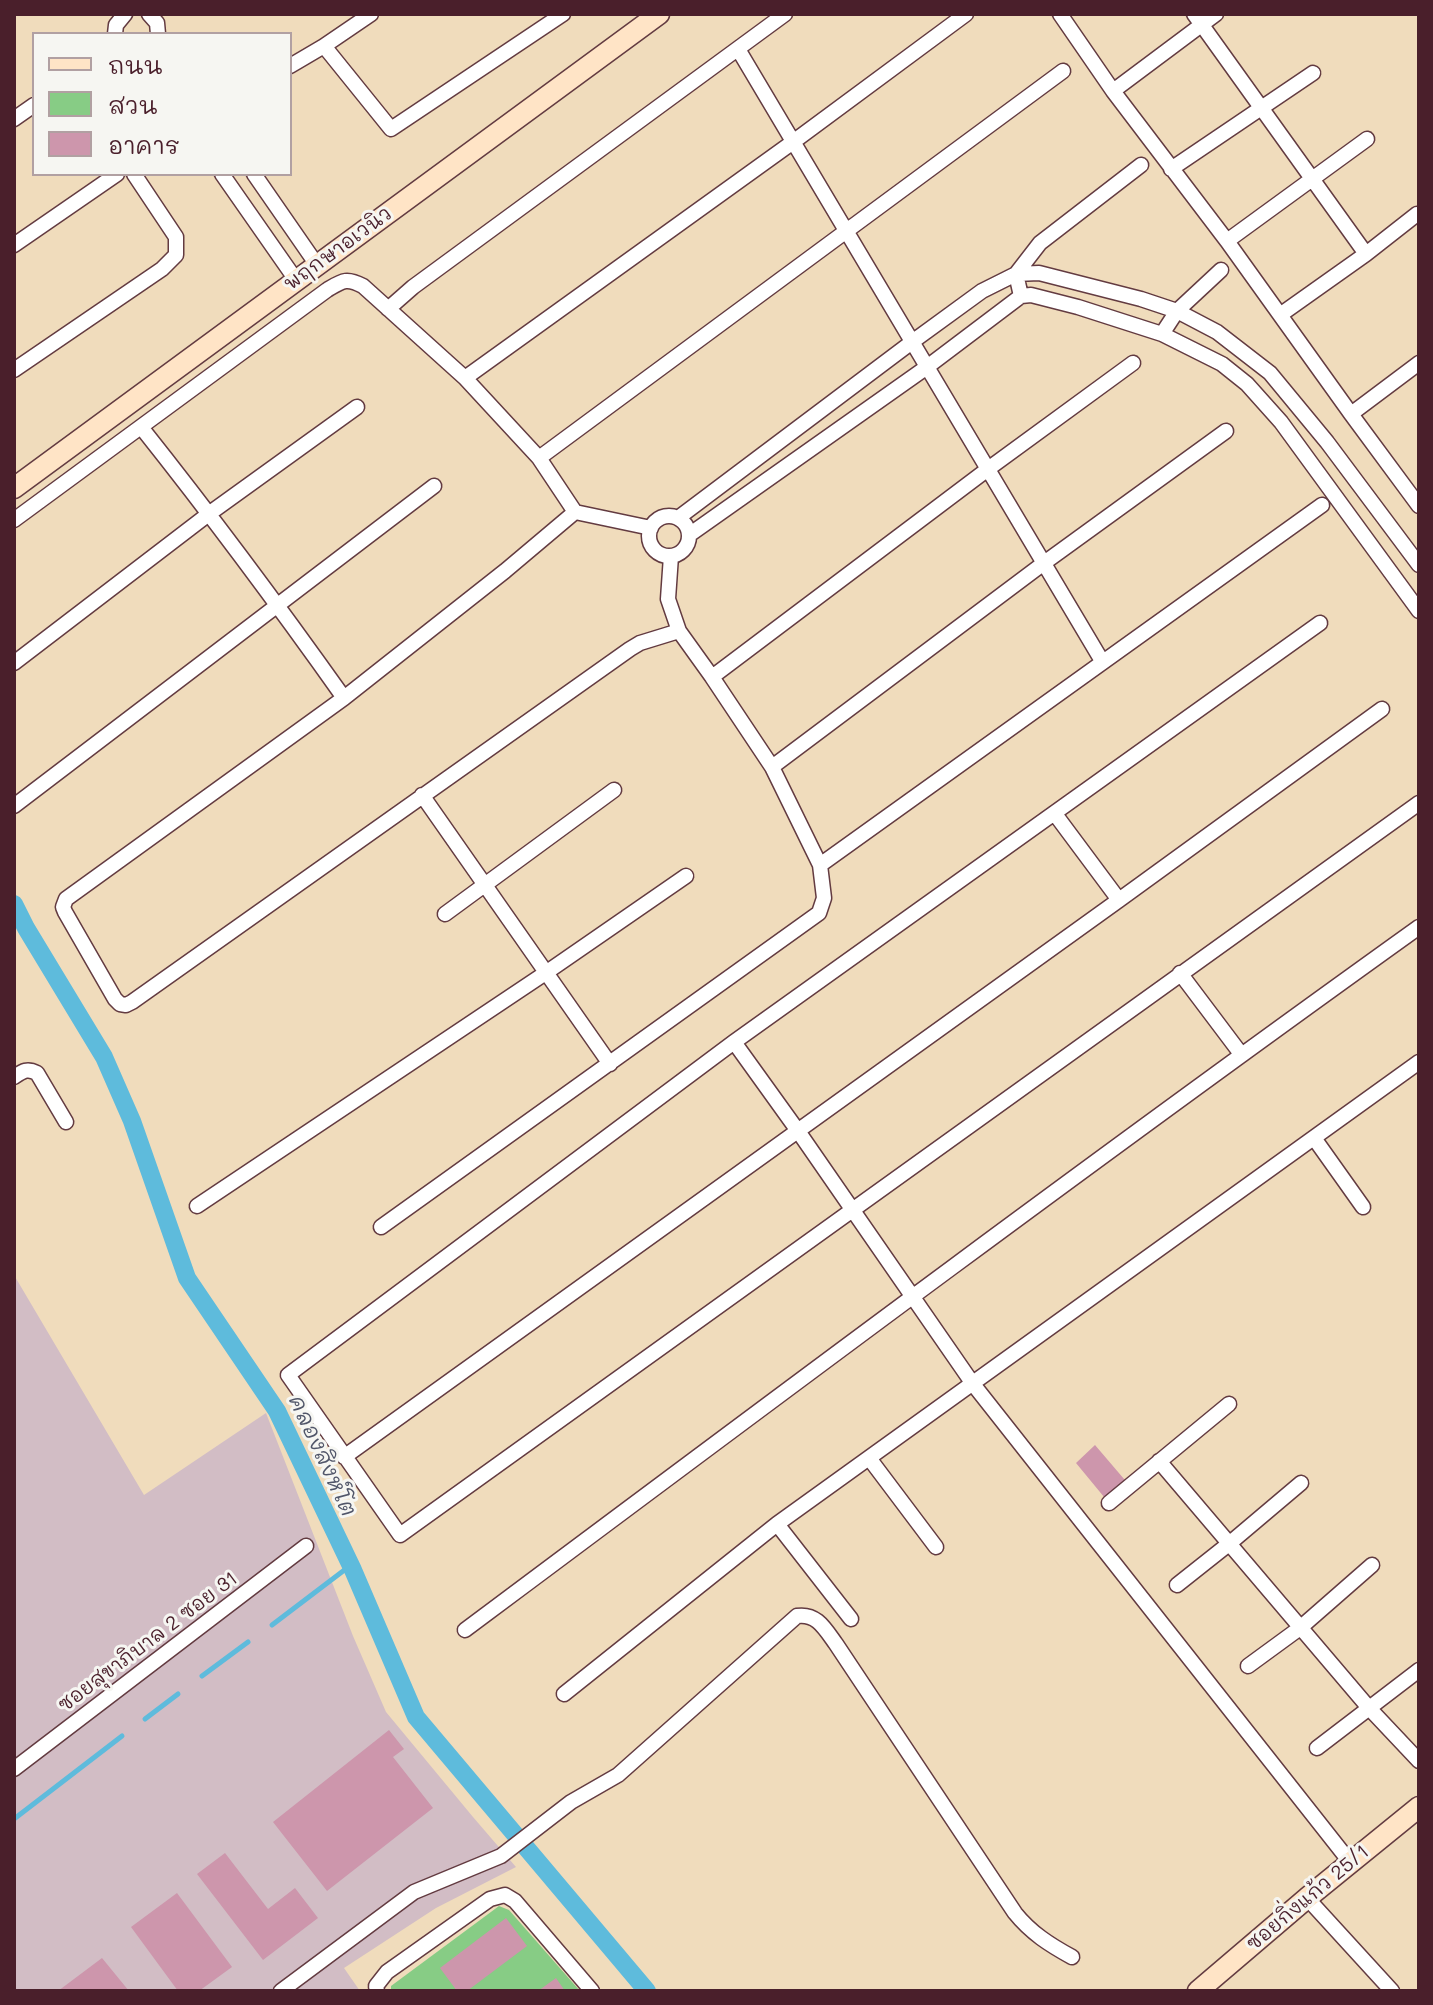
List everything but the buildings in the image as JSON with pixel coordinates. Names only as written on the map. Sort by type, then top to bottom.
[{"type":"street","points":[[115,32],[124,14]]},
{"type":"street","points":[[155,24],[170,14]]},
{"type":"street","points":[[292,65],[371,14]]},
{"type":"street","points":[[324,46],[391,129],[563,14]]},
{"type":"street","name":"พฤกษาอเวนิว","points":[[15,486],[659,14]]},
{"type":"street","points":[[388,309],[413,287],[785,14]]},
{"type":"street","points":[[465,378],[966,14]]},
{"type":"street","points":[[1060,14],[1113,91],[1227,241],[1419,506]]},
{"type":"street","points":[[1113,91],[1198,19],[1216,14]]},
{"type":"street","points":[[1198,19],[1366,254]]},
{"type":"street","points":[[738,49],[1102,661]]},
{"type":"street","points":[[539,458],[1063,71]]},
{"type":"street","points":[[1171,169],[1313,73]]},
{"type":"street","points":[[14,119],[32,106]]},
{"type":"street","points":[[1227,241],[1367,139]]},
{"type":"street","points":[[1016,274],[1040,243],[1141,165]]},
{"type":"street","points":[[14,245],[114,176]]},
{"type":"street","points":[[14,370],[162,269],[176,255],[176,237],[135,176]]},
{"type":"street","points":[[223,176],[296,280]]},
{"type":"street","points":[[255,176],[317,265]]},
{"type":"street","points":[[1280,315],[1417,214]]},
{"type":"street","points":[[1162,334],[1177,311],[1221,270]]},
{"type":"street","points":[[678,518],[982,291],[1016,274],[1039,273],[1141,299],[1177,311],[1217,332],[1270,373],[1327,442],[1419,565]]},
{"type":"street","points":[[1016,274],[1021,296]]},
{"type":"street","points":[[14,520],[327,290],[342,281],[352,280],[363,286],[465,378],[539,458],[575,512],[651,528]]},
{"type":"street","points":[[689,535],[684,522],[663,516],[651,528],[650,540],[657,552],[671,556],[684,549],[689,535],[927,367],[1021,296],[1031,295],[1162,334],[1222,364],[1247,384],[1281,422],[1419,611]]},
{"type":"street","points":[[712,677],[1133,363]]},
{"type":"street","points":[[1351,414],[1419,363]]},
{"type":"street","points":[[14,663],[210,513],[357,407]]},
{"type":"street","points":[[141,427],[210,513],[344,698]]},
{"type":"street","points":[[772,767],[1226,431]]},
{"type":"street","points":[[14,806],[434,486]]},
{"type":"street","points":[[1350,516],[1370,500]]},
{"type":"street","points":[[820,865],[1322,505]]},
{"type":"street","points":[[575,512],[344,698],[66,899],[65,912],[115,999],[120,1004],[132,1002],[630,649],[679,631]]},
{"type":"street","points":[[381,1227],[819,913],[824,898],[820,865],[772,767],[679,631],[668,599],[671,556]]},
{"type":"street","points":[[1320,623],[734,1042],[288,1375],[400,1535],[1419,803]]},
{"type":"street","points":[[344,1457],[1382,709]]},
{"type":"street","points":[[445,914],[614,790]]},
{"type":"street","points":[[422,795],[610,1064]]},
{"type":"street","points":[[1055,814],[1119,900]]},
{"type":"street","points":[[197,1206],[686,876]]},
{"type":"street","points":[[465,1630],[1241,1054],[1419,927]]},
{"type":"street","points":[[1180,973],[1241,1054]]},
{"type":"street","points":[[734,1042],[973,1384],[1350,1862]]},
{"type":"street","points":[[14,1077],[25,1070],[37,1073],[66,1122]]},
{"type":"street","points":[[564,1694],[777,1524],[1314,1138],[1416,1070]]},
{"type":"street","points":[[1314,1138],[1363,1207]]},
{"type":"street","points":[[1109,1503],[1229,1404]]},
{"type":"street","points":[[869,1458],[936,1547]]},
{"type":"street","points":[[1159,1461],[1369,1708],[1419,1761]]},
{"type":"street","points":[[1177,1585],[1301,1483]]},
{"type":"street","points":[[777,1524],[851,1619]]},
{"type":"street","name":"ซอยสุขาภิบาล 2 ซอย 31","points":[[16,1765],[306,1546]]},
{"type":"street","points":[[1248,1666],[1300,1628],[1372,1565]]},
{"type":"street","points":[[281,1991],[414,1892],[501,1856],[571,1802],[618,1775],[797,1616],[807,1615],[816,1619],[836,1644],[1026,1928],[1072,1957]]},
{"type":"street","points":[[1317,1748],[1419,1670]]},
{"type":"street","name":"ซอยกิ่งแก้ว 25/1","points":[[1198,1991],[1419,1807]]},
{"type":"street","points":[[377,1991],[376,1986],[387,1972],[490,1899],[505,1895],[515,1901],[592,1991]]},
{"type":"street","points":[[1307,1898],[1392,1991]]},
{"type":"shaded area","points":[[14,1275],[144,1495],[266,1413],[386,1712],[516,1867],[436,1908],[344,1968],[360,1991],[14,1991]]},
{"type":"green space","points":[[499,1906],[509,1910],[580,1991],[391,1991],[391,1986]]},
{"type":"waterway","name":"คลองสิงห์โต","points":[[14,904],[104,1057],[132,1121],[187,1278],[277,1411],[353,1570],[416,1717],[647,1991]]},
{"type":"waterway","points":[[272,1625],[351,1565]]},
{"type":"waterway","points":[[202,1676],[248,1642]]},
{"type":"waterway","points":[[145,1719],[178,1694]]},
{"type":"waterway","points":[[14,1819],[122,1736]]}]
